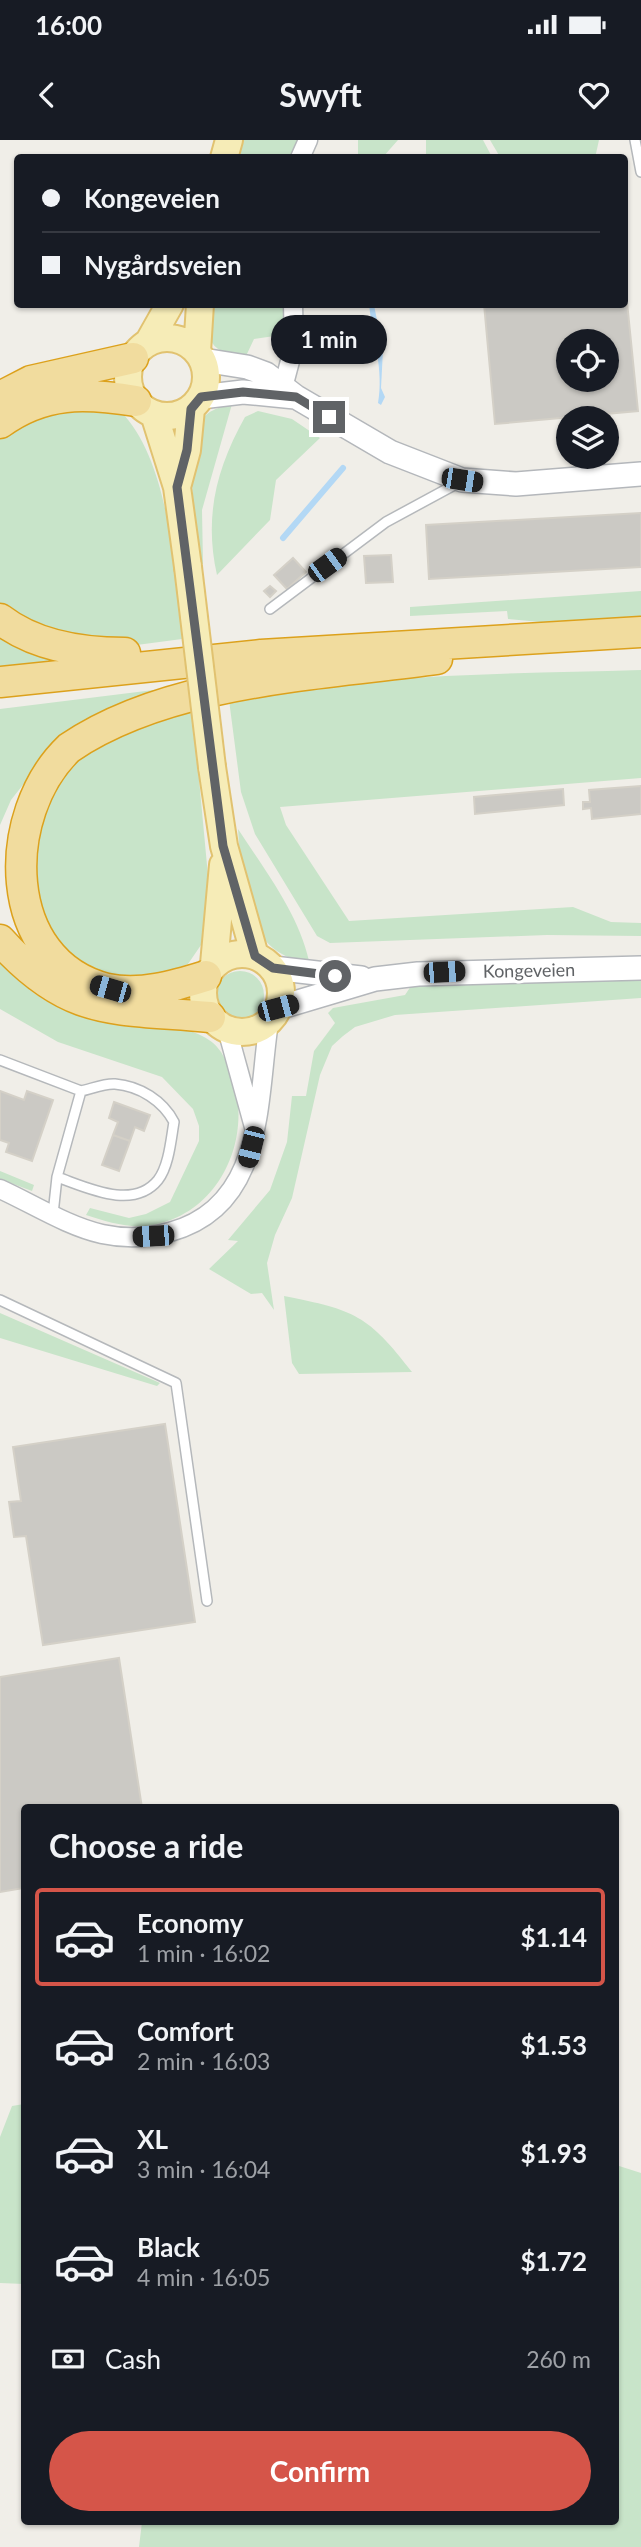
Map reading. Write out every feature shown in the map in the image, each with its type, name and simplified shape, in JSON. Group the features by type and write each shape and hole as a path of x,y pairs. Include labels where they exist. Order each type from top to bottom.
{"highway":[{"path":"0,397 31,381 140,350"},
{"path":"0,423 37,401 71,396 105,396 145,407"},
{"path":"0,618 59,647 94,653 261,655"},
{"path":"0,682 261,655 641,632"},
{"path":"0,696 180,676 641,647"},
{"path":"210,970 146,991 110,989 87,983 53,964 31,945 14,917 4,876 5,846 15,815 36,780 67,749 107,726 161,706 234,687 437,659"},
{"path":"0,940 47,985 80,1001 110,1009 219,1023"}],"main road":[{"path":"167,308 140,350 128,380 145,407 177,487 223,846 264,962 281,987 273,1015 249,1032 219,1023 202,997 210,970 223,846"},
{"path":"177,487 196,403 206,386 200,356 200,308"},
{"path":"140,350 169,338 179,340 200,356"},
{"path":"145,407 173,416 196,403"},
{"path":"210,970 233,954 264,962"}],"street":[{"path":"287,393 294,346 293,308"},
{"path":"200,356 266,374 287,393 390,452 462,480 516,484 641,474"},
{"path":"196,403 243,392 287,393"},
{"name":"Kongeveien","path":"264,962 375,979 496,970 641,968"},
{"name":"Kongeveien","path":"273,1015 375,979"},
{"path":"0,1189 101,1234 127,1238 153,1236 185,1228 207,1214 236,1185 247,1162 262,1100 273,1015"},
{"path":"219,1023 255,1131"}],"lane":[{"path":"635,140 641,172"},
{"path":"270,608 386,522 462,480"},
{"path":"0,1060 81,1091 114,1084 152,1097 166,1107 174,1122 168,1152 158,1180 138,1193 112,1196 57,1177"},
{"path":"53,1214 57,1177 81,1091"},
{"path":"0,1300 176,1383 207,1601"}],"green space":[{"path":"244,140 299,140 292,154 240,154"},
{"path":"358,140 398,140 386,154 358,154"},
{"path":"426,140 483,140 490,154 426,154"},
{"path":"490,140 599,140 596,154 498,154"},
{"path":"208,308 284,308 288,334 254,339 246,356 216,347 212,342"},
{"path":"232,404 202,510 203,564 200,564 192,474 195,439 205,415"},
{"path":"64,408 121,412 137,433 150,458 160,488 173,551 182,639 129,646 43,632 0,605 0,436 39,411"},
{"path":"258,411 292,419 320,438 276,480 270,520 217,575 212,533 215,494 235,436 245,417"},
{"path":"641,591 641,620 551,623 508,619 507,611 410,616 410,607"},
{"path":"0,634 77,659 0,668"},
{"path":"641,670 641,778 280,807 286,825 349,921 573,907 611,922 641,923 641,936 547,935 330,943 317,936 255,834 241,792 229,700 280,691 383,680"},
{"path":"186,686 44,758 11,800 0,825 0,709"},
{"path":"192,704 211,908 201,945 188,964 161,975 107,980 65,963 24,910 44,784 68,759"},
{"path":"238,829 289,909 309,961 282,954 269,944 259,931 246,899"},
{"path":"0,960 32,992 51,1004 89,1016 153,1023 194,1032 210,1040 221,1052 233,1077 238,1104 237,1131 231,1157 219,1181 202,1201 180,1216 153,1225 127,1225 86,1215 90,1208 129,1218 146,1214 170,1202 199,1141 199,1126 193,1109 162,1077 58,1042 0,1009"},
{"path":"240,971 249,972 257,978 263,986 263,1004 257,1012 249,1018 240,1019 231,1018 223,1012 217,1004 216,995 217,986 223,978 231,972"},
{"path":"641,979 641,998 395,1015 355,1027 332,1046 320,1075 292,1198 275,1235 267,1263 274,1310 262,1293 251,1294 209,1269 238,1241 228,1240 270,1190 287,1142 292,1096 306,1096 314,1051 335,1023 328,1013 333,1008 405,995 411,986"},
{"path":"0,1171 34,1185 32,1191 0,1179"},
{"path":"284,1296 328,1306 358,1318 383,1338 412,1372 299,1374 292,1363"},
{"path":"0,1313 160,1383 157,1386 0,1338"},
{"path":"21,2104 21,2284 0,2283 0,2137 12,2106"},
{"path":"619,2166 641,2173 641,2547 139,2547 142,2525 619,2525"}],"water":[{"path":"369,308 375,308 383,350 381,388 385,397 381,405 378,403 379,366"}],"building":[{"path":"484,308 628,308 638,411 619,413 619,406 556,406 556,418 495,424"},
{"path":"641,513 641,567 429,579 426,525"},
{"path":"391,555 393,582 366,583 364,556"},
{"path":"293,558 306,572 287,589 274,575"},
{"path":"270,586 276,591 270,597 264,591"},
{"path":"641,786 641,814 592,819 591,808 583,809 583,802 590,802 589,790"},
{"path":"563,789 564,805 475,814 474,797"},
{"path":"0,1091 24,1100 27,1091 53,1100 32,1161 6,1152 9,1143 0,1140"},
{"path":"114,1102 150,1115 144,1131 135,1127 130,1141 113,1135 118,1122 109,1118"},
{"path":"113,1135 130,1141 119,1171 102,1165"},
{"path":"165,1424 195,1622 43,1645 26,1536 14,1537 9,1502 21,1501 13,1447"},
{"path":"119,1658 141,1804 21,1804 21,1888 0,1892 0,1677"}],"waterway":[{"path":"283,538 343,468"}],"route":[{"path":"329,417 296,397 243,392 201,397 191,409 187,450 177,487 223,846 255,956 273,968 335,976"}]}
